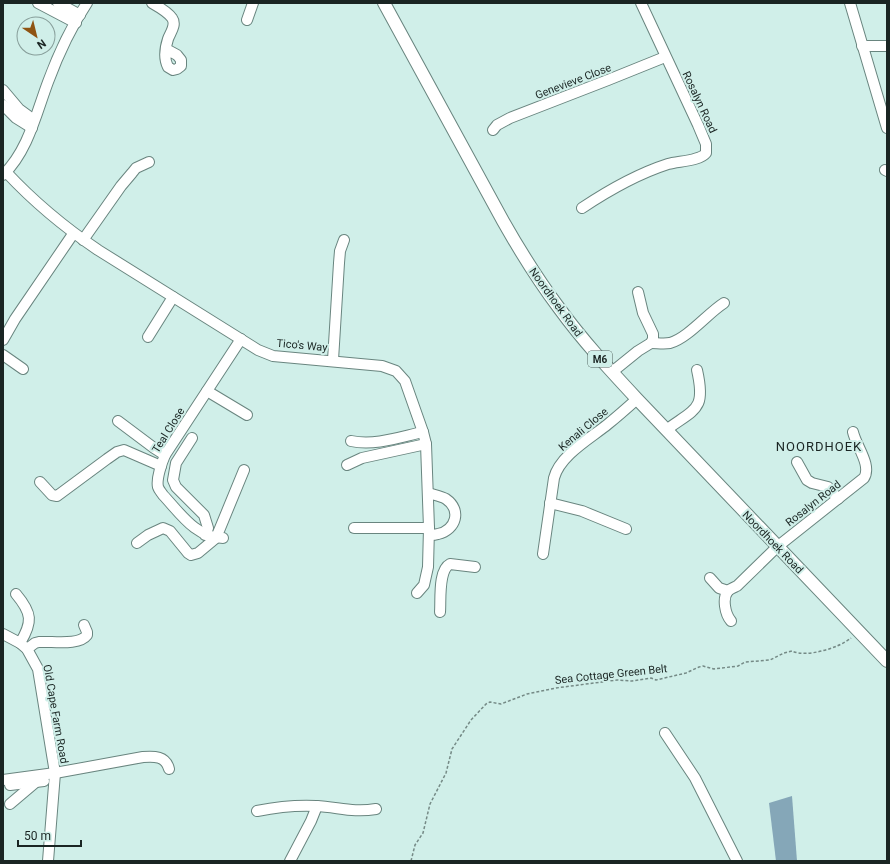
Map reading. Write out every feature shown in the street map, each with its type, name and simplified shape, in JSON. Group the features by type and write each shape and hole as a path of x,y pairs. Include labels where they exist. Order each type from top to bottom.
{"main road":[{"name":"Noordhoek Road","path":"384,3 523,256 560,309 637,400 887,662"}],"street":[{"path":"38,3 78,19"},
{"path":"58,3 78,19"},
{"path":"4,173 17,158 24,146 65,42 87,3"},
{"path":"152,3 169,14 174,21 174,26 168,38 166,49"},
{"path":"247,20 253,3"},
{"name":"Rosalyn Road","path":"582,208 598,197 643,173 668,164 701,158 706,153 706,144 698,125 641,3"},
{"path":"850,3 887,128"},
{"path":"862,46 887,46"},
{"name":"Genevieve Close","path":"493,130 497,125 510,118 665,57"},
{"path":"3,90 33,124"},
{"path":"3,105 16,118 33,124"},
{"path":"83,240 121,186 136,168 148,162"},
{"name":"Tico's Way","path":"4,173 73,234 258,350 273,356 333,360 382,366 396,372 404,381 426,444 429,532 427,573 424,585 417,593"},
{"path":"3,340 15,319 73,234"},
{"path":"333,360 338,263 344,240"},
{"path":"638,292 643,313 652,334 653,339 651,343"},
{"path":"148,337 173,297"},
{"path":"612,372 638,351 651,343 674,341 687,333 724,303"},
{"name":"Teal Close","path":"219,538 205,535 197,530 160,490 158,483 161,466 165,455 241,339"},
{"path":"3,355 23,369"},
{"path":"666,430 694,410 698,405 701,396 696,370"},
{"path":"206,391 247,415"},
{"name":"Kenali Close","path":"543,554 555,474 561,463 588,438 615,419 637,400"},
{"path":"118,421 165,455"},
{"path":"351,441 360,443 377,442 423,432"},
{"name":"Rosalyn Road","path":"728,591 737,586 777,547 861,481 866,475 866,465 853,432"},
{"path":"192,438 176,463 173,480 176,487 204,515 208,528 205,535"},
{"path":"347,465 362,458 426,444"},
{"path":"40,482 52,495 57,496 117,452 124,450 161,466"},
{"path":"797,462 809,481 828,487 838,499"},
{"path":"137,543 148,535 163,528 170,531 182,547 191,555 198,553 219,538 244,470"},
{"path":"354,528 429,532 439,534 444,532 454,522 456,512 448,500 428,493"},
{"path":"550,502 582,510 626,529"},
{"path":"440,612 442,575 444,569 450,564 475,567"},
{"path":"427,573 442,575"},
{"path":"710,578 719,588 728,591 725,599 726,610 731,620"},
{"path":"16,594 22,601 29,616 29,626 23,646"},
{"path":"3,634 23,646 39,642 74,642 84,639 88,635 84,625"},
{"name":"Old Cape Farm Road","path":"23,646 38,669 54,776 48,861"},
{"path":"665,732 696,778 737,861"},
{"path":"3,787 36,782 94,765 152,756 165,761 168,764 169,769"},
{"path":"3,780 54,776"},
{"path":"10,804 36,782"},
{"path":"290,861 311,821 317,806"},
{"path":"257,811 277,807 317,806 356,811 376,809"}],"path":[{"name":"Sea Cottage Green Belt","path":"411,861 415,845 423,833 430,804 446,773 452,749 471,720 486,704 490,702 501,704 527,694 556,688 617,680 632,681 651,678 656,680 686,673 703,666 714,669 738,666 745,662 770,660 792,651 800,653 826,650 846,642 858,632"}],"water":[{"path":"792,796 797,861 776,861 769,803"}],"district":[{"name":"NOORDHOEK","path":"819,446"}]}
